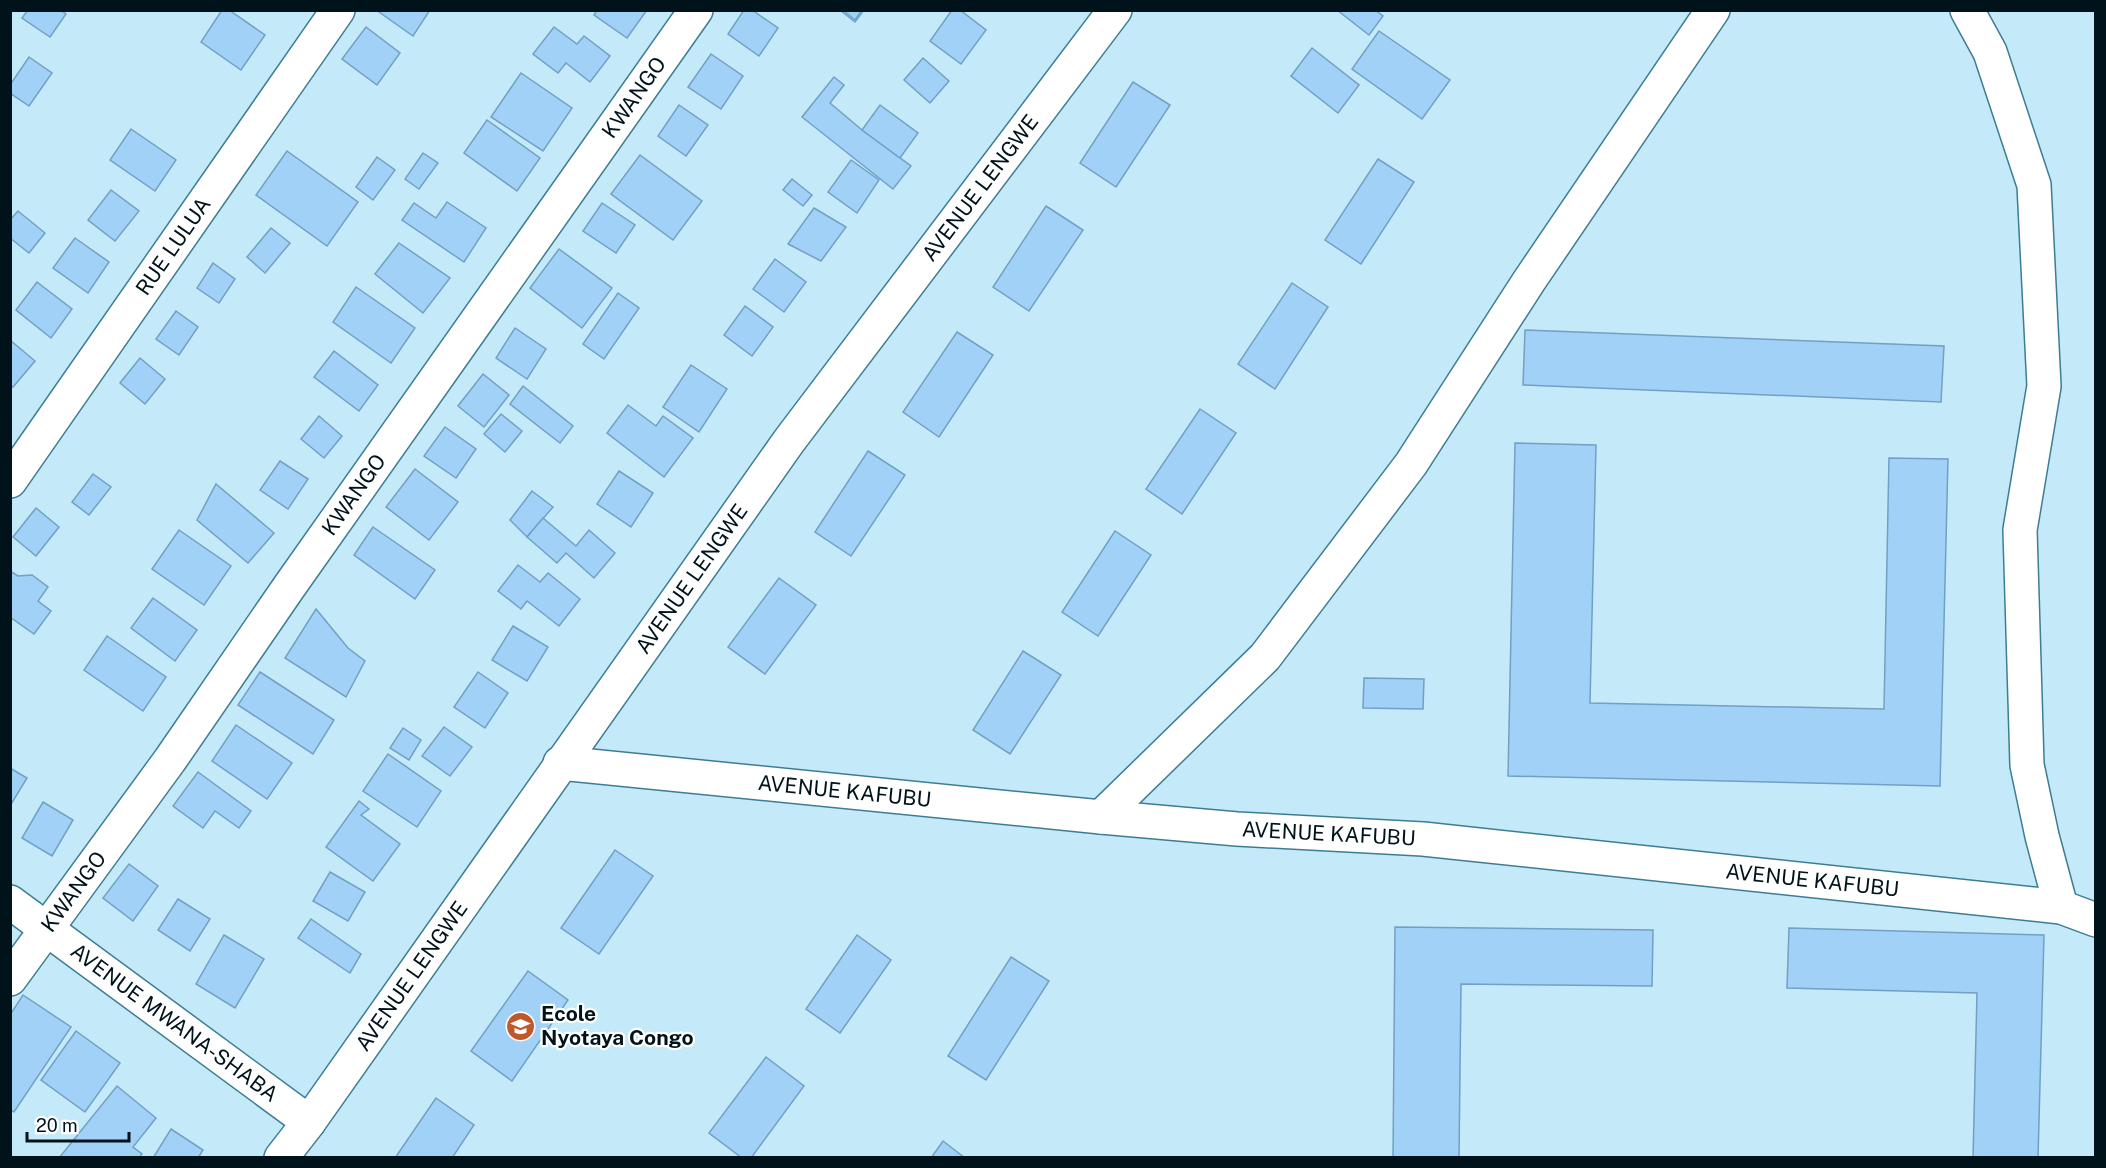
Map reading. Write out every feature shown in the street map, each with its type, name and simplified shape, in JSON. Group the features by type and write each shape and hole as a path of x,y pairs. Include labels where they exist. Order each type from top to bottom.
{"street":[{"name":"RUE LULUA","path":"10,481 338,10"},
{"name":"KWANGO","path":"10,978 170,760 696,10"},
{"name":"AVENUE LENGWE","path":"281,1158 309,1122 789,441 1115,10"},
{"path":"1101,818 1272,648 1411,464 1529,281 1713,10"},
{"path":"1967,10 1990,52 2034,185 2044,386 2020,530 2027,765 2042,836 2061,907"},
{"name":"AVENUE KAFUBU","path":"560,763 1101,818 1237,829 1423,838 2061,907 2096,920"},
{"name":"AVENUE MWANA-SHABA","path":"10,902 309,1122"}],"building":[{"path":"28,10 60,10 66,14 50,37 22,18"},
{"path":"222,10 229,10 265,35 241,70 201,42"},
{"path":"380,10 430,10 413,36 379,12"},
{"path":"597,10 647,10 627,38 594,15"},
{"path":"744,10 752,10 778,28 759,56 728,34"},
{"path":"840,10 864,10 855,22"},
{"path":"843,10 862,10 855,20"},
{"path":"952,10 960,10 986,30 961,64 930,41"},
{"path":"1337,10 1375,10 1383,16 1369,35"},
{"path":"366,27 400,53 377,85 342,59"},
{"path":"554,27 577,44 584,36 610,56 590,82 566,63 558,73 533,54"},
{"path":"1379,31 1450,80 1422,119 1352,69"},
{"path":"1312,48 1359,85 1338,113 1291,76"},
{"path":"711,54 743,76 721,109 688,87"},
{"path":"29,57 52,73 29,106 10,93 10,85"},
{"path":"923,58 949,81 930,103 904,80"},
{"path":"521,73 572,108 543,151 491,117"},
{"path":"834,77 844,85 830,103 911,166 893,189 802,117"},
{"path":"1133,82 1170,105 1116,187 1080,163"},
{"path":"679,105 708,125 686,156 658,136"},
{"path":"880,105 918,133 900,158 862,130"},
{"path":"487,120 540,158 517,191 464,153"},
{"path":"131,129 176,160 155,191 110,160"},
{"path":"287,151 358,202 327,246 256,195"},
{"path":"423,153 438,163 419,189 405,179"},
{"path":"640,155 702,201 673,240 611,194"},
{"path":"377,157 395,170 373,200 356,187"},
{"path":"1378,159 1414,182 1361,264 1325,240"},
{"path":"851,160 879,180 857,213 828,192"},
{"path":"792,179 812,195 803,206 783,190"},
{"path":"111,190 139,211 115,241 88,220"},
{"path":"447,202 486,228 464,262 402,220 414,203 436,218"},
{"path":"602,203 635,225 616,253 583,231"},
{"path":"1046,206 1083,230 1029,311 993,287"},
{"path":"814,208 846,227 821,261 788,244"},
{"path":"18,211 45,233 29,253 10,238 10,220"},
{"path":"271,228 290,243 265,273 247,257"},
{"path":"75,238 109,262 88,293 53,268"},
{"path":"399,243 450,278 423,313 375,274"},
{"path":"559,249 612,288 582,328 530,288"},
{"path":"775,259 806,282 784,312 753,289"},
{"path":"213,263 235,279 219,303 197,288"},
{"path":"37,282 72,309 51,338 16,310"},
{"path":"1292,283 1328,307 1275,389 1238,364"},
{"path":"356,287 415,328 391,363 333,322"},
{"path":"618,293 639,308 604,359 583,344"},
{"path":"745,306 773,327 752,356 724,335"},
{"path":"176,311 198,327 179,355 156,339"},
{"path":"515,328 546,349 527,379 496,358"},
{"path":"1525,330 1944,346 1941,402 1523,385"},
{"path":"957,332 993,355 939,437 903,412"},
{"path":"10,340 35,361 13,387 10,385"},
{"path":"334,351 378,385 359,411 314,377"},
{"path":"140,358 165,379 145,404 120,383"},
{"path":"691,365 727,389 699,432 663,407"},
{"path":"483,374 509,395 484,427 458,406"},
{"path":"523,386 573,426 560,443 510,404"},
{"path":"628,405 656,426 663,416 693,438 664,477 607,433"},
{"path":"1200,409 1236,433 1182,514 1146,489"},
{"path":"501,414 522,431 505,452 484,434"},
{"path":"319,416 342,436 324,458 301,439"},
{"path":"445,427 476,449 456,478 424,456"},
{"path":"1515,443 1596,445 1590,703 1884,709 1889,458 1948,459 1940,786 1508,776"},
{"path":"868,451 905,475 851,556 815,532"},
{"path":"280,461 308,479 288,509 260,490"},
{"path":"415,469 458,502 429,540 386,507"},
{"path":"619,471 653,493 631,527 597,504"},
{"path":"93,474 111,487 89,515 72,502"},
{"path":"216,484 274,533 248,563 197,520"},
{"path":"532,491 553,507 527,537 510,520"},
{"path":"36,508 59,527 36,556 13,537"},
{"path":"543,518 576,546 589,530 615,553 594,578 566,553 557,563 527,537"},
{"path":"373,527 435,570 415,599 354,555"},
{"path":"179,530 231,566 204,605 152,569"},
{"path":"1115,531 1151,555 1098,636 1062,612"},
{"path":"518,565 540,582 548,573 580,599 559,626 527,601 521,609 498,591"},
{"path":"10,571 18,576 32,575 48,587 38,601 51,611 34,634 10,617"},
{"path":"779,578 816,605 765,674 728,647"},
{"path":"153,598 197,630 175,661 131,628"},
{"path":"316,609 348,648 365,661 346,697 285,658"},
{"path":"513,626 548,647 527,681 492,660"},
{"path":"107,636 166,677 143,711 84,670"},
{"path":"1023,651 1061,675 1010,754 973,730"},
{"path":"260,672 334,720 313,754 238,705"},
{"path":"478,672 508,693 485,728 454,707"},
{"path":"1364,678 1424,679 1423,709 1363,708"},
{"path":"236,725 292,763 267,799 212,761"},
{"path":"444,727 472,747 450,776 422,756"},
{"path":"403,728 421,740 409,760 390,748"},
{"path":"388,754 441,791 417,827 363,791"},
{"path":"10,768 27,778 10,806"},
{"path":"198,772 251,811 239,828 215,811 203,828 173,806"},
{"path":"359,801 369,809 361,815 400,844 373,881 326,847"},
{"path":"43,802 73,820 52,856 22,838"},
{"path":"615,850 653,876 599,954 561,928"},
{"path":"129,864 158,886 133,921 103,898"},
{"path":"330,872 365,892 348,921 313,901"},
{"path":"178,899 210,919 190,951 158,930"},
{"path":"311,919 361,954 350,973 298,938"},
{"path":"1395,927 1653,930 1652,986 1461,984 1459,1158 1393,1158"},
{"path":"1789,928 2044,935 2038,1158 1973,1158 1977,993 1787,988"},
{"path":"224,935 264,959 235,1008 196,984"},
{"path":"857,935 891,960 840,1033 806,1009"},
{"path":"1011,957 1049,981 986,1080 948,1056"},
{"name":"Ecole Nyotaya Congo","path":"528,971 568,1000 512,1081 471,1051"},
{"path":"23,995 71,1027 14,1112 10,1109 10,1015"},
{"path":"76,1031 120,1063 85,1112 41,1080"},
{"path":"766,1057 804,1086 751,1158 742,1158 709,1133"},
{"path":"117,1086 156,1118 133,1147 142,1154 139,1158 59,1158"},
{"path":"436,1098 474,1125 452,1158 395,1158"},
{"path":"171,1129 203,1150 198,1158 153,1158"},
{"path":"943,1141 965,1158 931,1158"}],"place":[{"name":"Ecole Nyotaya Congo","path":"520,1026"}]}
